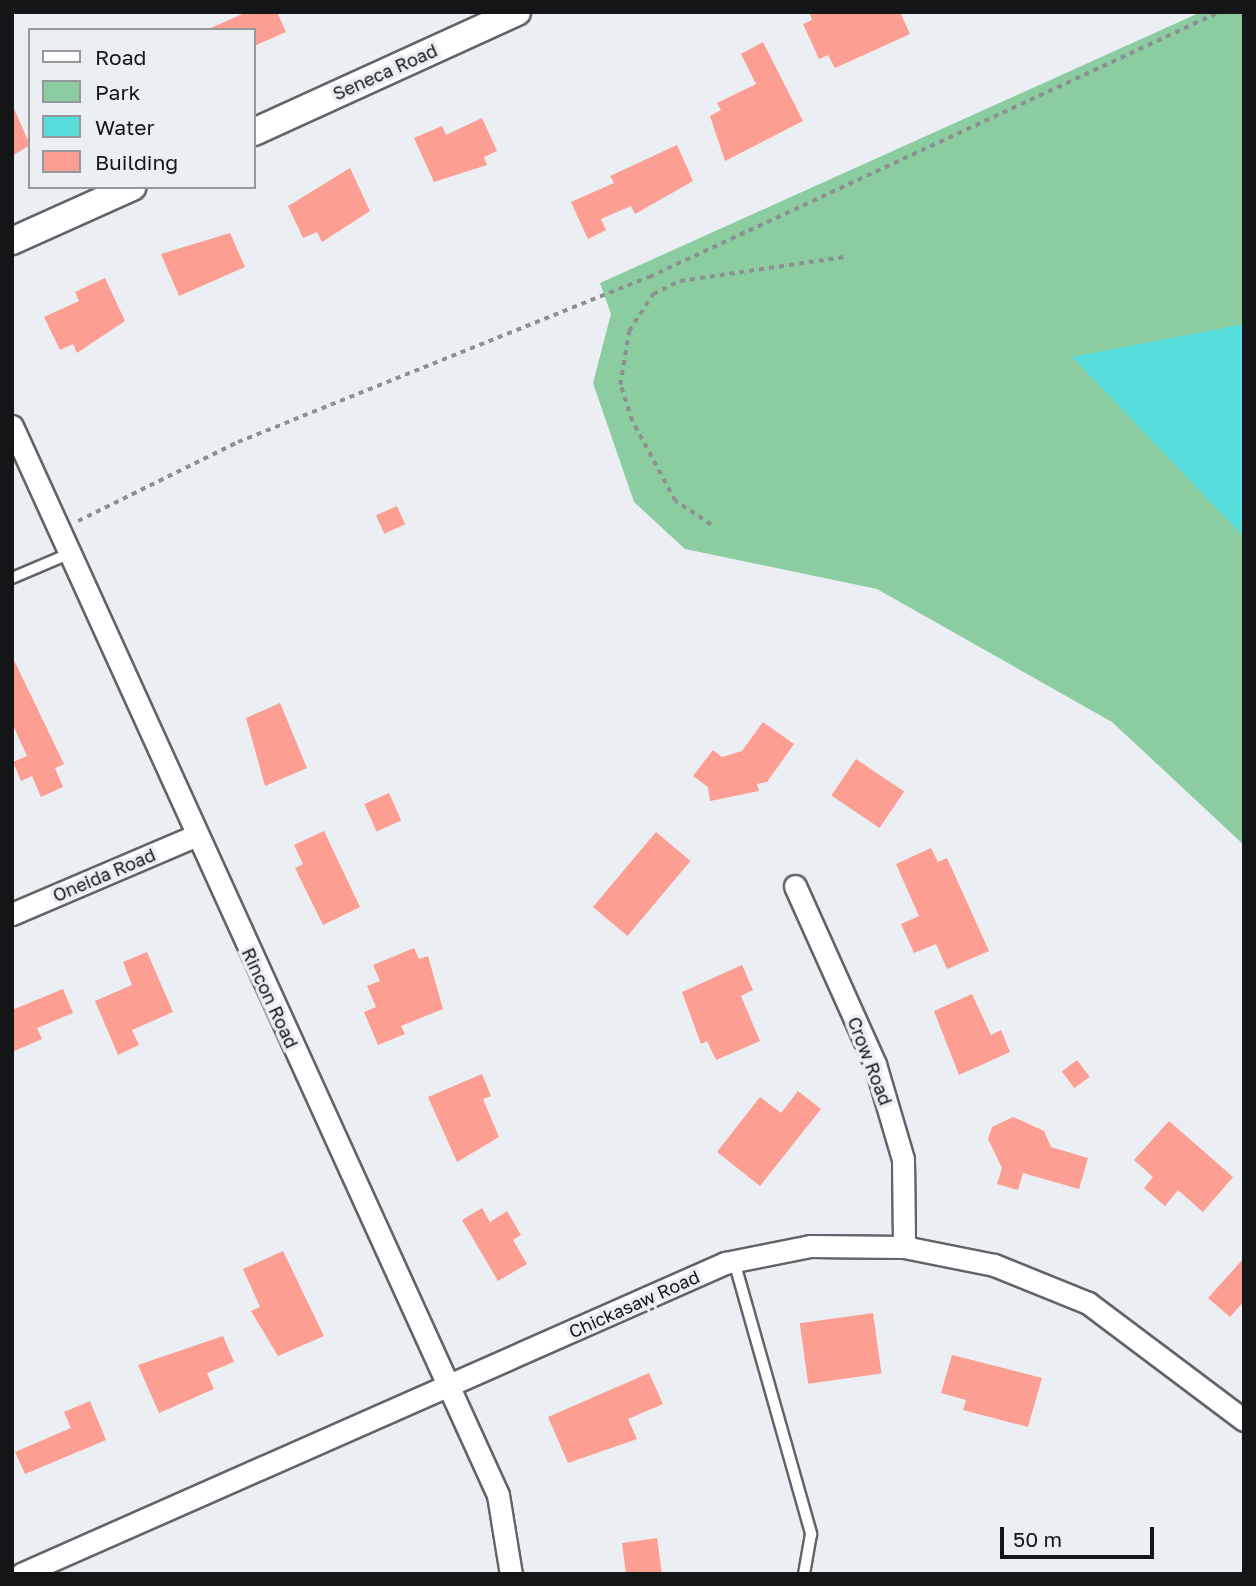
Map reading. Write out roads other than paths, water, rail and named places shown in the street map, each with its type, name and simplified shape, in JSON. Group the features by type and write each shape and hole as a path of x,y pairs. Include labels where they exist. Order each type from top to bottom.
{"street":[{"name":"Seneca Road","path":"256,131 517,12"},
{"path":"12,242 127,189"},
{"name":"Rincon Road","path":"12,426 61,529 195,836 498,1495 511,1574"},
{"name":"Oneida Road","path":"12,914 195,836"},
{"name":"Crow Road","path":"795,886 882,1087 903,1159 904,1247"},
{"name":"Chickasaw Road","path":"22,1574 734,1261 810,1246 904,1247 994,1265 1088,1303 1244,1420"}],"lane":[{"path":"12,578 71,553"},
{"path":"734,1261 811,1534 804,1574"}],"water":[{"path":"1244,324 1244,537 1072,357"}]}
